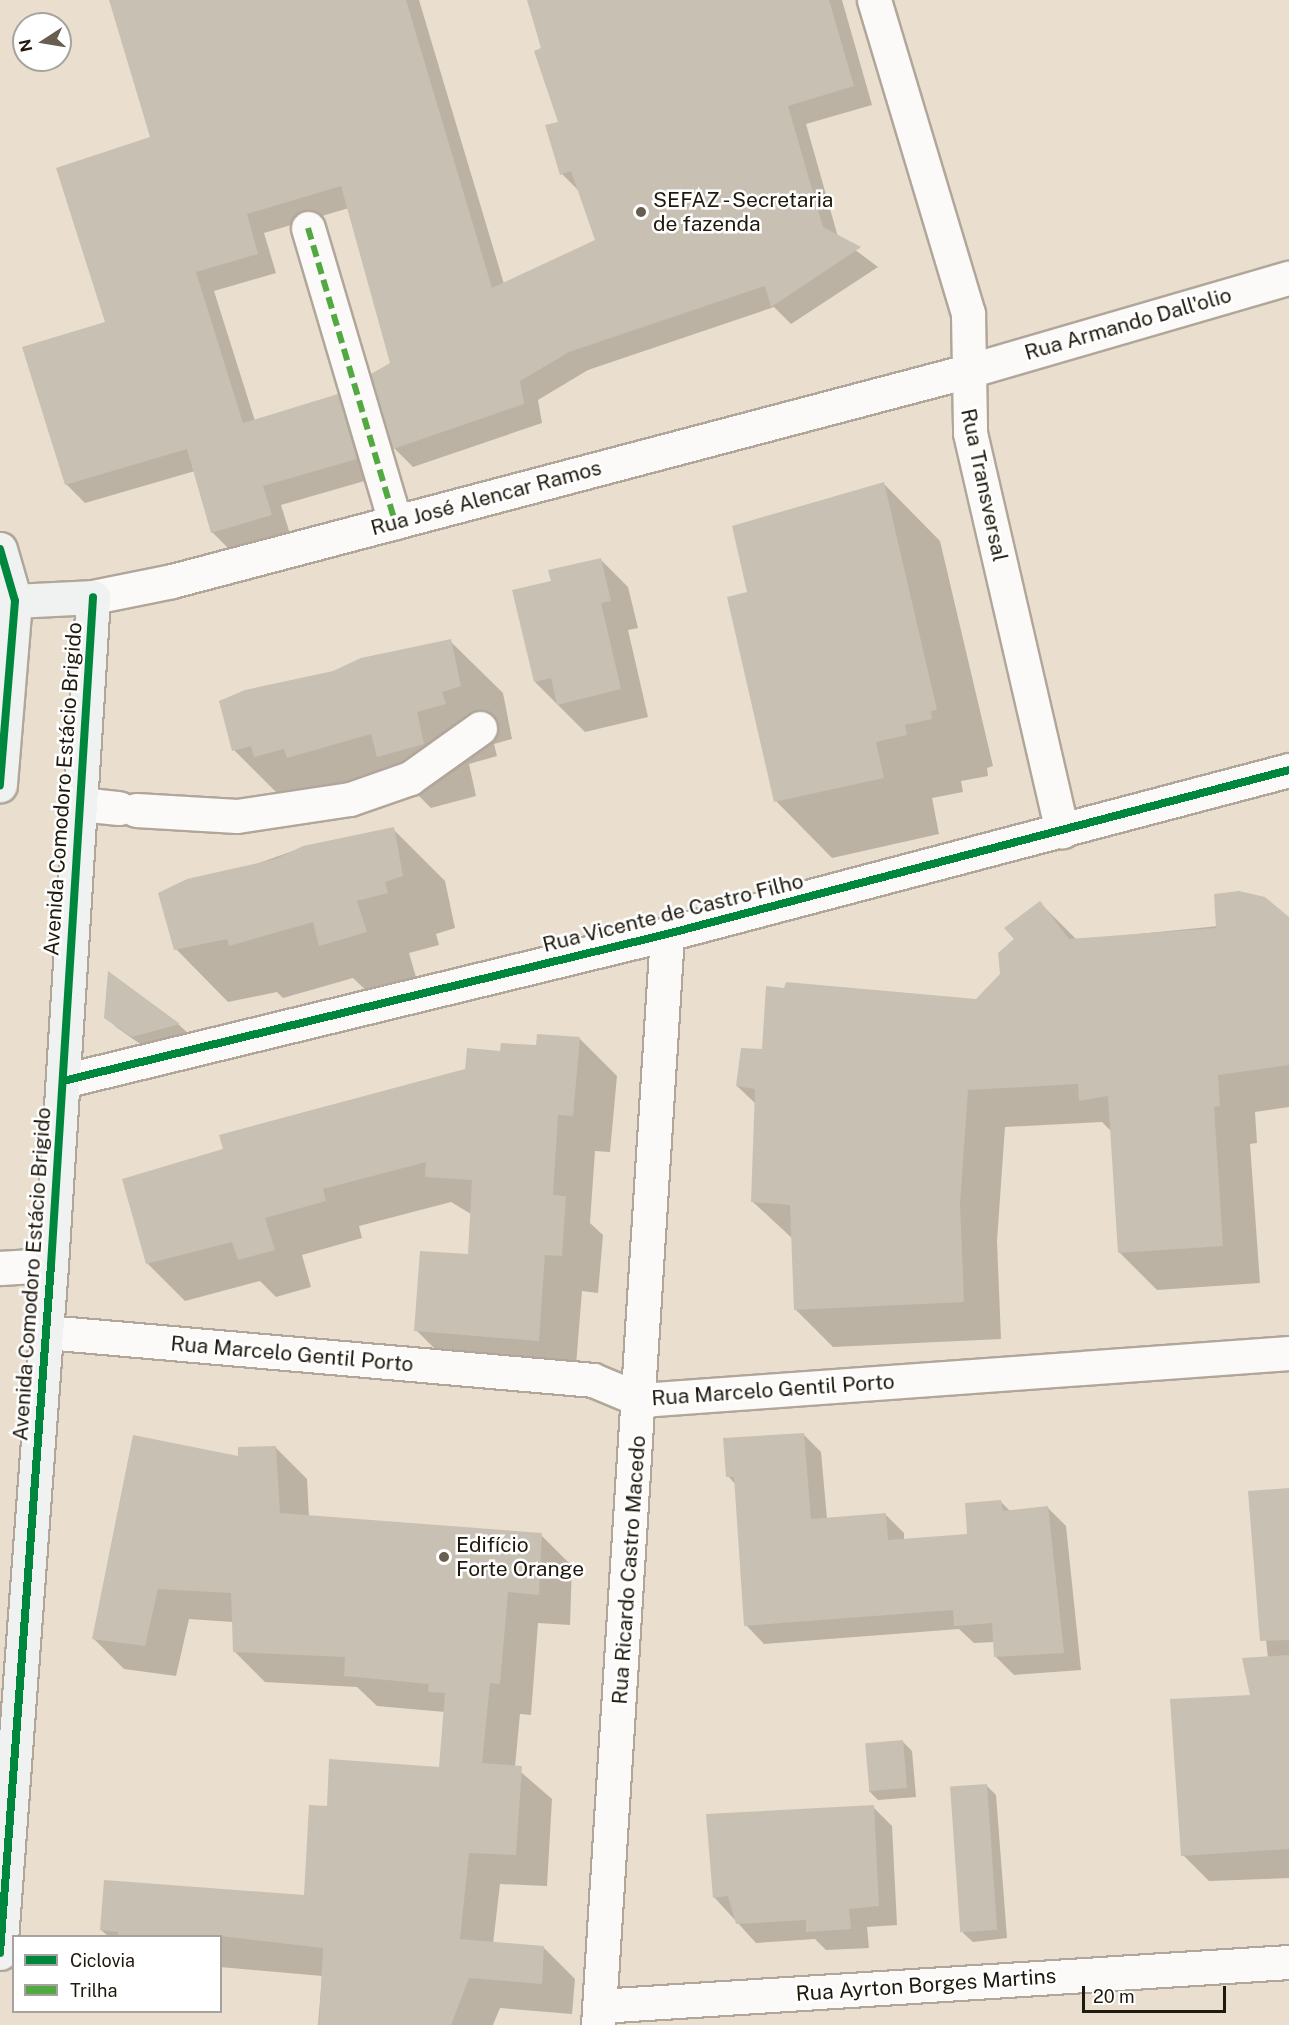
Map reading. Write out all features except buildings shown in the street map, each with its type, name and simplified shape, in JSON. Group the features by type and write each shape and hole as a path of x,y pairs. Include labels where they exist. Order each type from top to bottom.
{"main road":[{"path":"0,549 8,600 0,785"},
{"name":"Rua José Alencar Ramos","path":"8,600 93,597"},
{"name":"Avenida Comodoro Estácio Brigido","path":"0,1942 51,1265 93,597"}],"street":[{"name":"Rua Transversal","path":"874,0 968,313 970,433 1062,832"},
{"path":"308,228 395,522"},
{"name":"Rua Armando Dall'olio","path":"968,371 1289,278"},
{"name":"Rua José Alencar Ramos","path":"93,597 395,522 968,371"},
{"path":"80,804 237,816 350,800 410,778 480,728"},
{"name":"Rua Vicente de Castro Filho","path":"63,1081 667,934 1062,832 1289,770"},
{"name":"Rua Ricardo Castro Macedo","path":"598,2016 641,1400 667,934"},
{"path":"0,1268 51,1265"},
{"name":"Rua Marcelo Gentil Porto","path":"46,1332 593,1380 641,1400 1289,1353"},
{"name":"Rua Ayrton Borges Martins","path":"598,2016 1289,1962"}],"marked path":[{"path":"308,228 395,522"}],"cycle path":[{"path":"0,549 15,601 0,785"},
{"path":"0,1953 51,1265 93,597"},
{"path":"63,1081 667,934 1289,770"}],"place":[{"name":"SEFAZ - Secretaria de fazenda","path":"641,212"},
{"name":"Edifício Forte Orange","path":"444,1557"}]}
